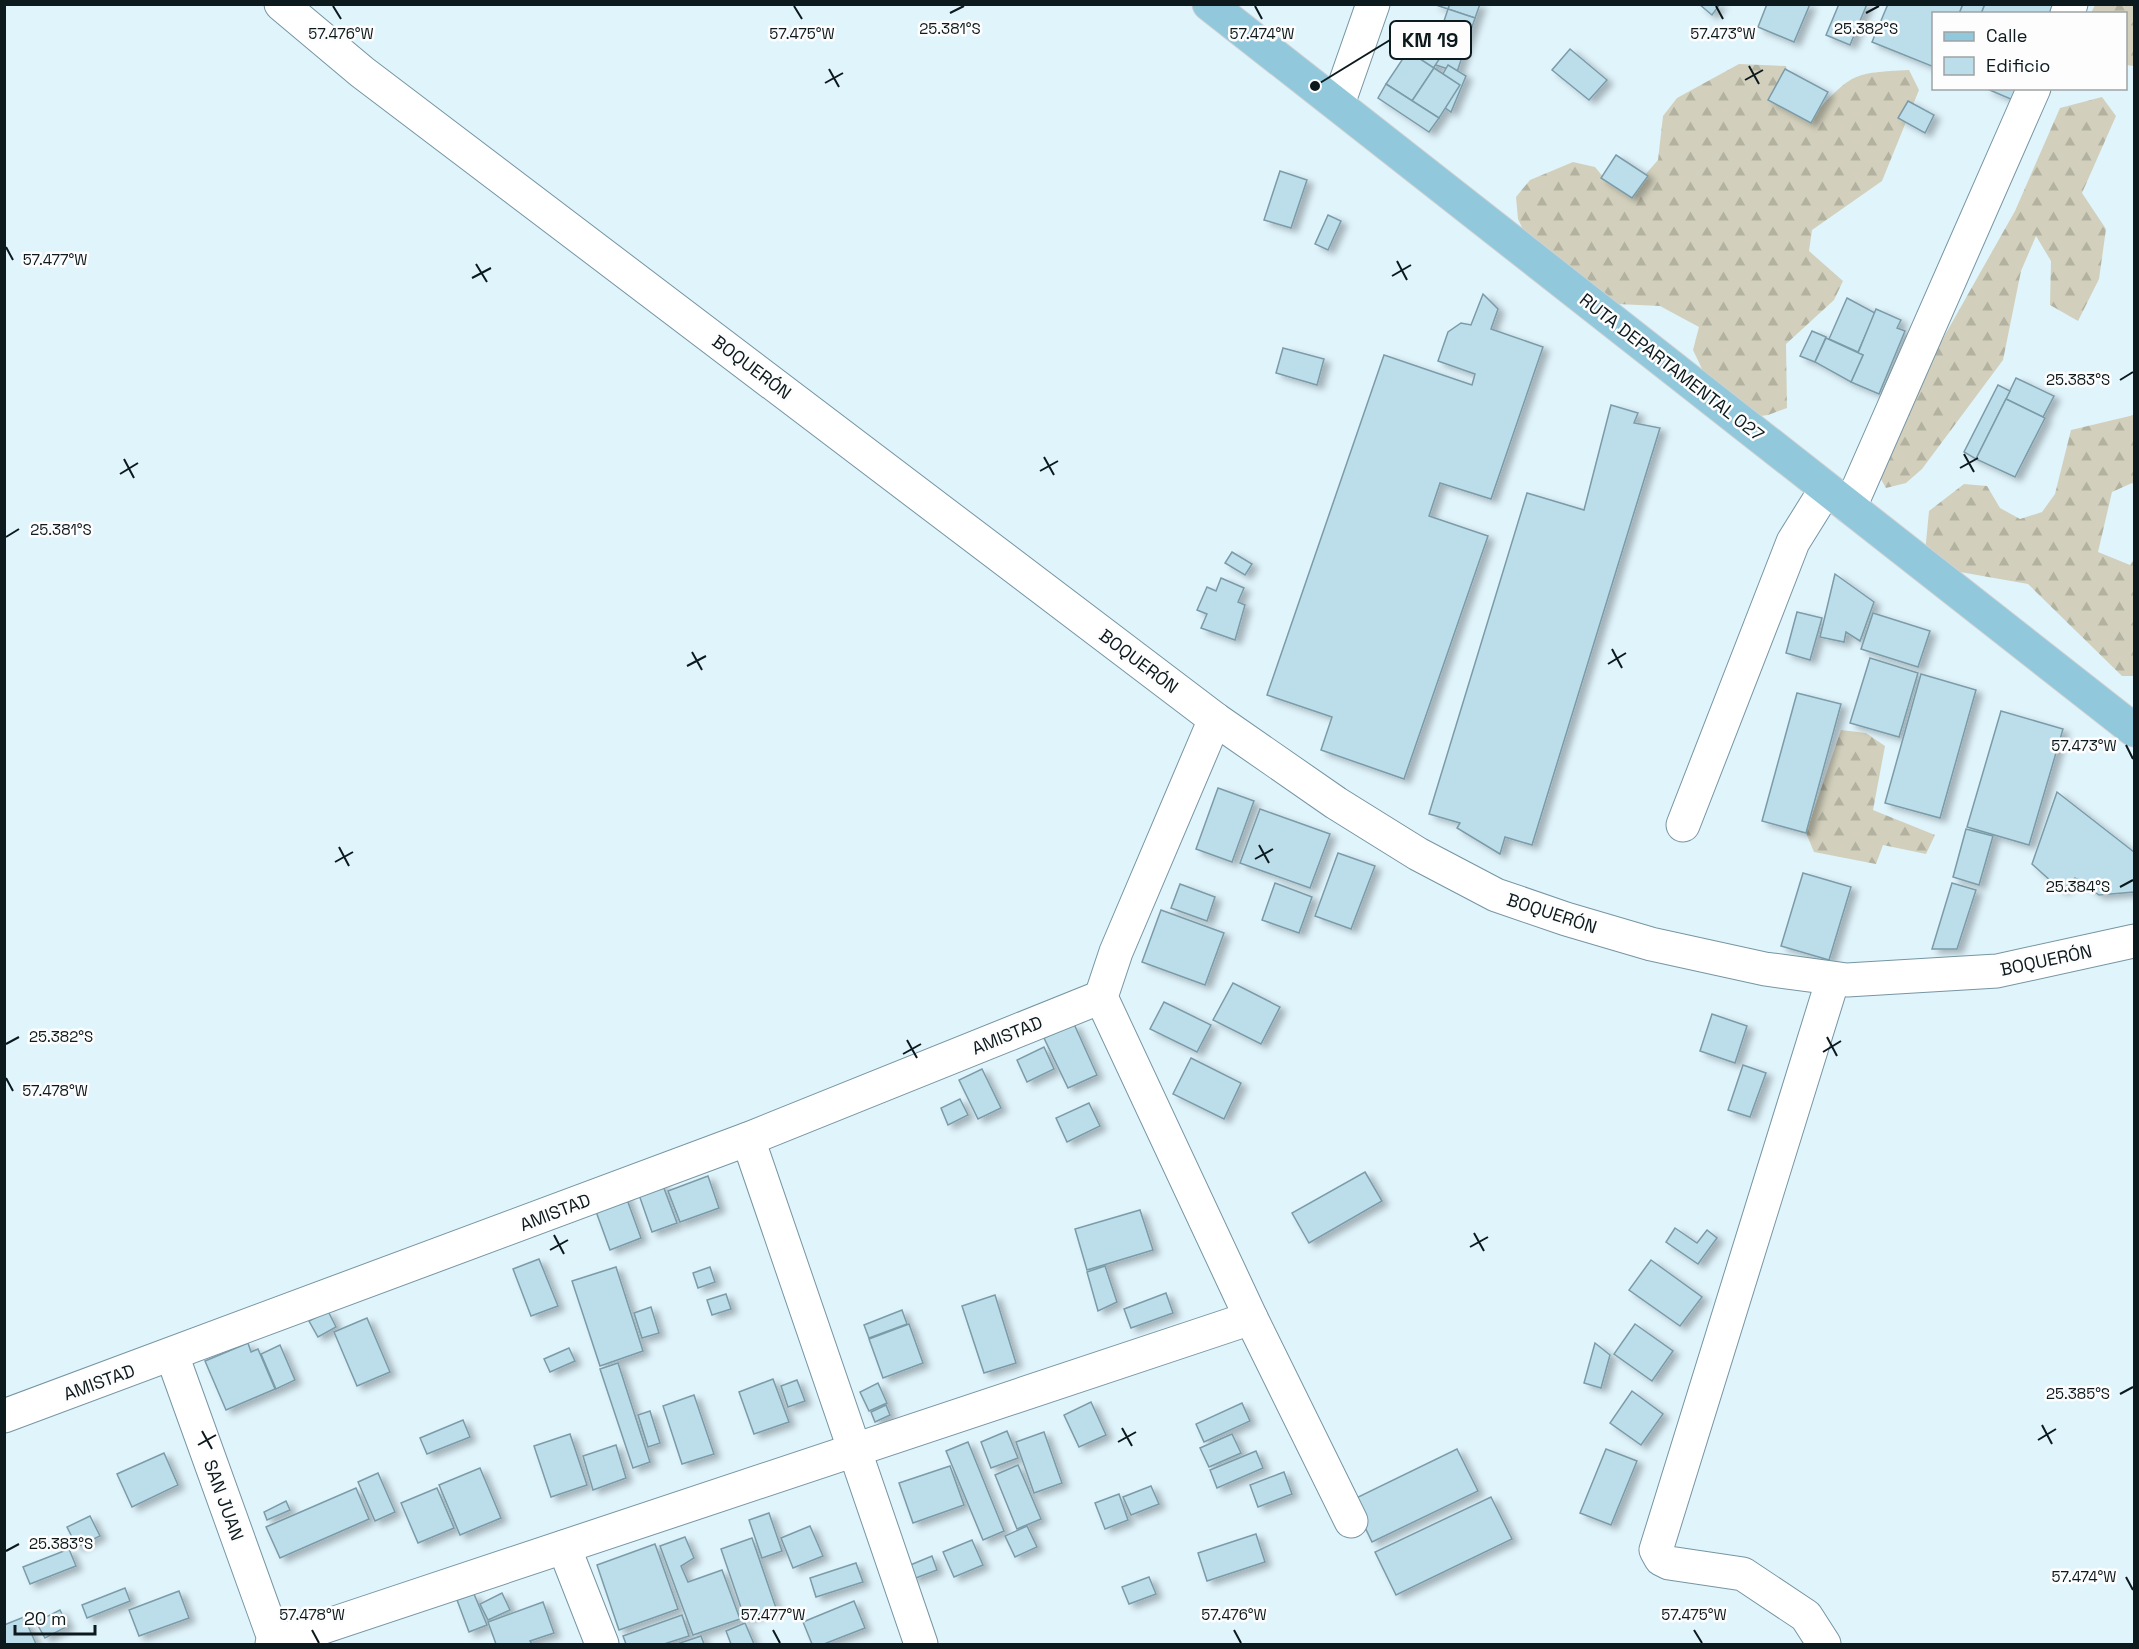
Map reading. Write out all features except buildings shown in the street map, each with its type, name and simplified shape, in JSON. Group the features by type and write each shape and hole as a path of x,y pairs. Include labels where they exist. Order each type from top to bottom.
{"main road":[{"name":"RUTA DEPARTAMENTAL 027","path":"1209,4 2134,730"}],"street":[{"name":"BOQUERÓN","path":"281,4 362,72 1215,718 1336,803 1418,854 1496,895 1651,944 1764,969 1833,979 1997,971 2134,941"},
{"path":"1338,104 1373,4"},
{"path":"1683,825 1793,542 1838,498 2033,90"},
{"path":"1215,718 1116,952 1101,997 1251,1318 1351,1521"},
{"path":"1824,1644 1806,1616 1743,1574 1669,1563 1661,1559 1656,1550 1833,979"},
{"name":"AMISTAD","path":"4,1416 748,1139 1101,997"},
{"path":"748,1139 921,1644"},
{"path":"274,1644 1251,1318"},
{"name":"SAN JUAN","path":"172,1355 274,1644"},
{"path":"564,1547 602,1644"}],"green space":[{"path":"2095,5 2134,5 2134,66 2127,65 2127,12 2092,12"},
{"path":"1739,64 1786,66 1792,108 1814,114 1837,90 1864,74 1909,70 1919,90 1882,181 1812,230 1809,251 1843,281 1834,300 1786,344 1787,408 1768,415 1745,418 1712,390 1693,350 1699,327 1660,306 1617,304 1528,240 1518,219 1516,197 1530,180 1573,162 1595,167 1609,184 1629,193 1658,160 1663,116 1677,98"},
{"path":"2102,97 2116,116 2082,193 2106,229 2099,279 2078,321 2050,305 2051,261 2036,236 2021,271 2003,360 1922,469 1906,483 1886,488 1875,469 1893,427 2015,211 2060,108"},
{"path":"2134,415 2134,485 2132,483 2112,492 2098,552 2130,565 2134,559 2134,676 2122,676 2028,584 1943,569 1925,553 1929,511 1964,484 1987,486 2000,508 2020,519 2042,512 2055,494 2071,430"},
{"path":"1841,730 1866,733 1885,746 1873,810 1935,835 1926,854 1883,845 1876,864 1814,852 1806,833"}],"place":[{"name":"KM 19","path":"1315,86"}]}
